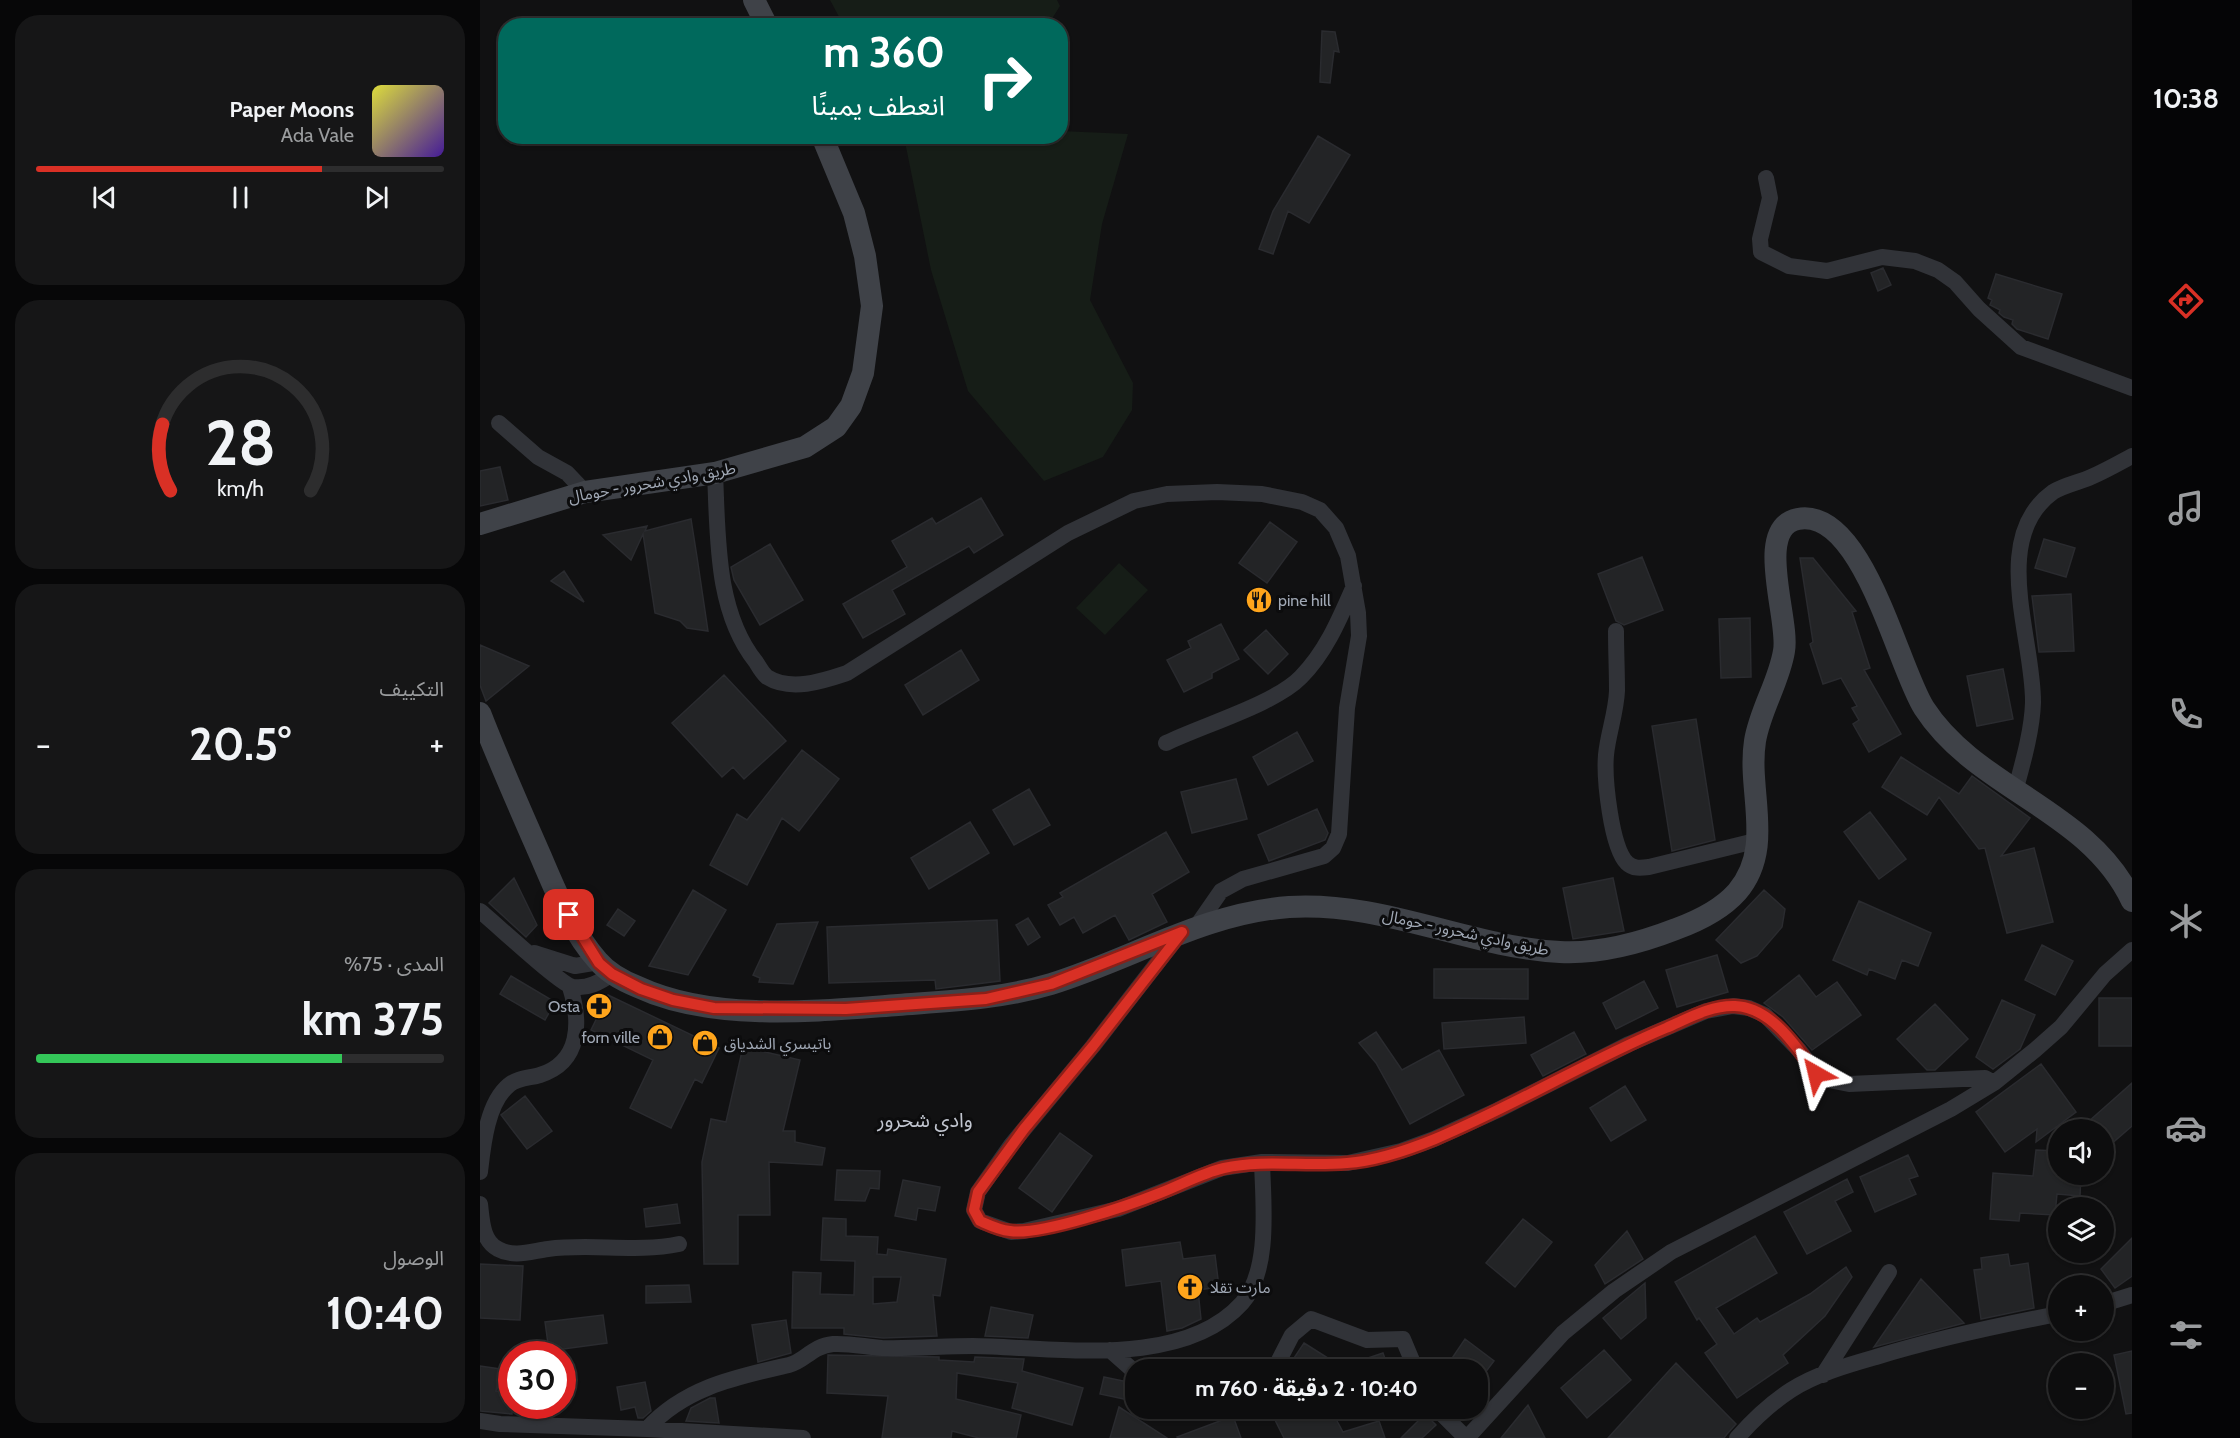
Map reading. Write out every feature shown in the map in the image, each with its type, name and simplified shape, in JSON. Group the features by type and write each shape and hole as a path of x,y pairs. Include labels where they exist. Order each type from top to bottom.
{"main road":[{"path":"754,0 763,18"},
{"name":"طريق وادي شحرور - حومال","path":"480,524 497,516 585,492 716,473 806,447 836,427 851,406 863,373 872,306 865,256 854,213 825,144"},
{"name":"طريق وادي شحرور - حومال","path":"605,968 641,989 673,1000 714,1008 846,1009 986,999 1051,984 1189,929 1256,909 1311,906 1364,910 1514,946 1563,952 1609,949 1650,939 1703,919 1738,891 1753,862 1759,840 1754,743 1785,648 1785,619 1774,555 1778,537 1785,525 1800,519 1816,520 1837,533 1863,568 1879,598 1909,682 1926,712 1976,761 2088,840 2109,863 2132,901"},
{"path":"480,713 558,896 605,968"}],"street":[{"path":"1766,178 1770,198 1760,239 1761,252 1789,266 1827,271 1882,257 1915,261 1938,270 1955,282 1985,315 2021,347 2132,388"},
{"path":"499,423 538,457 567,473 585,492"},
{"path":"2016,788 2033,705 2031,661 2018,571 2021,538 2032,515 2054,491 2093,476 2132,456"},
{"path":"716,473 718,540 734,622 748,652 767,677 793,685 819,682 847,673 1068,533 1134,501 1167,494 1262,494 1302,502 1320,510 1336,528 1348,556 1354,586 1359,636 1347,708 1339,834 1333,848 1324,856 1243,879 1221,891 1093,1046 1062,1080 1011,1145 978,1192 974,1210 980,1221 990,1226 1011,1232 1024,1231 1119,1209 1222,1168 1262,1162 1348,1163 1401,1150 1434,1139 1498,1110 1629,1044 1706,1011 1733,1006 1749,1008 1765,1016 1799,1050 1816,1074 1828,1080 1849,1084 1985,1078 1994,1083"},
{"path":"1166,743 1282,692 1301,677 1322,652 1338,624 1354,586"},
{"path":"1616,631 1617,693 1606,756 1607,784 1620,853 1628,864 1635,868 1649,867 1759,840"},
{"path":"480,911 530,952 555,978 570,987 596,984 605,968 575,966 530,952"},
{"path":"1447,1419 1466,1438 1563,1333 1614,1291 1671,1252 1951,1109 1994,1083 2061,1027 2105,974 2132,950"},
{"path":"480,1172 483,1144 497,1101 503,1091 511,1083 555,1070 567,1059 576,1041 577,1022 570,987"},
{"path":"647,1429 662,1412 691,1394 743,1374 793,1364 814,1348 832,1344 882,1348 974,1346 1042,1350 1110,1350 1160,1345 1191,1337 1218,1324 1243,1302 1256,1277 1262,1245 1262,1162"},
{"path":"480,1204 487,1239 504,1252 516,1254 577,1247 629,1248 679,1244"},
{"path":"1823,1375 1889,1272"},
{"path":"2114,1301 2132,1295"},
{"path":"1737,1438 1760,1413 1792,1389 1823,1375 1986,1326 2048,1316"},
{"path":"1280,1359 1293,1335 1311,1319 1367,1340 1392,1337 1403,1340 1411,1359"},
{"path":"1110,1350 1125,1363"},
{"path":"480,1421 500,1425 647,1429 726,1436 802,1438"}],"shaded area":[{"path":"830,0 1057,0 1060,6 1052,18 840,18"},
{"path":"1068,131 1128,134 1102,224 1090,300 1133,383 1132,410 1103,457 1044,481 968,391 931,270 905,144 1068,144"},
{"path":"1119,563 1148,590 1105,635 1076,608"}],"building":[{"path":"1322,31 1335,32 1339,52 1334,51 1330,83 1320,82"},
{"path":"1318,136 1350,155 1309,223 1288,211 1273,254 1259,249 1273,211"},
{"path":"1883,268 1891,285 1878,291 1871,273"},
{"path":"1996,274 2062,294 2048,339 2017,329 2012,324 2013,320 2004,317 1999,313 2000,310 1990,305 1992,300 1988,298"},
{"path":"500,467 508,500 480,506 480,471"},
{"path":"981,498 1003,535 974,553 969,546 892,590 905,614 863,638 843,604 907,567 892,541 932,518 936,524"},
{"path":"691,519 708,631 687,628 680,621 655,613 643,534 631,560 603,535 647,526 645,531"},
{"path":"1270,522 1297,542 1267,583 1239,563"},
{"path":"2044,539 2075,548 2066,577 2035,568"},
{"path":"770,544 803,600 760,625 734,580 731,567"},
{"path":"1642,557 1663,610 1624,625 1616,621 1598,574"},
{"path":"1800,558 1813,558 1856,611 1852,612 1870,668 1864,670 1901,734 1869,752 1853,724 1859,720 1852,708 1857,706 1841,678 1823,684 1810,644 1813,642"},
{"path":"564,571 584,602 551,581"},
{"path":"2071,594 2074,651 2039,652 2032,596"},
{"path":"1750,618 1751,677 1721,678 1719,619"},
{"path":"1221,624 1239,659 1212,673 1212,678 1184,692 1167,660 1191,648 1188,641"},
{"path":"1266,630 1288,654 1268,674 1244,650"},
{"path":"480,645 529,666 486,701 480,685"},
{"path":"961,650 979,680 923,715 905,685"},
{"path":"2003,669 2013,719 1977,726 1967,676"},
{"path":"724,675 786,741 744,779 733,767 722,777 672,723"},
{"path":"1696,719 1715,840 1672,851 1652,726"},
{"path":"1297,732 1313,761 1268,785 1253,757"},
{"path":"802,750 839,779 799,831 782,818 747,885 710,865 737,814 747,820"},
{"path":"1901,757 1959,794 1972,776 2030,818 2001,856 2034,848 2053,922 2007,933 1985,848 1979,849 1939,797 1927,815 1882,787"},
{"path":"1236,779 1247,819 1192,833 1181,792"},
{"path":"1029,789 1050,825 1014,845 993,810"},
{"path":"1317,809 1328,833 1325,840 1269,861 1258,835"},
{"path":"1870,812 1906,859 1879,879 1844,832"},
{"path":"970,822 989,853 929,889 911,858"},
{"path":"1166,832 1189,872 1152,894 1167,922 1129,940 1115,915 1083,933 1074,917 1060,925 1048,905 1063,897 1060,893"},
{"path":"514,878 537,925 526,937 489,903"},
{"path":"1613,878 1624,931 1573,939 1563,888"},
{"path":"693,890 726,910 688,975 649,966"},
{"path":"1764,890 1785,909 1782,927 1757,956 1741,963 1716,940"},
{"path":"1859,901 1931,933 1918,966 1902,960 1895,979 1869,969 1867,975 1833,960"},
{"path":"618,909 635,921 624,936 607,925"},
{"path":"1028,918 1040,937 1028,945 1016,925"},
{"path":"997,920 1000,981 936,989 935,980 829,983 827,927"},
{"path":"818,922 793,984 759,982 760,978 753,975 777,924"},
{"path":"2042,945 2073,961 2055,995 2025,980"},
{"path":"1717,955 1728,992 1677,1007 1666,970"},
{"path":"1434,969 1528,969 1528,999 1434,998"},
{"path":"1799,975 1816,997 1837,982 1861,1015 1812,1050 1783,1017 1764,1003"},
{"path":"511,976 555,1002 545,1020 500,994"},
{"path":"1644,981 1658,1008 1616,1029 1603,1003"},
{"path":"608,995 719,1048 702,1083 695,1079 671,1128 630,1108 653,1060 591,1030"},
{"path":"2099,998 2132,998 2132,1046 2099,1046"},
{"path":"2002,1000 2035,1015 2020,1049 1993,1069 1976,1057"},
{"path":"1935,1004 1968,1039 1935,1070 1927,1070 1897,1039"},
{"path":"1524,1017 1526,1043 1444,1049 1442,1023"},
{"path":"1376,1032 1402,1070 1439,1050 1464,1095 1410,1124 1376,1063 1359,1043"},
{"path":"1574,1032 1586,1054 1543,1076 1531,1055"},
{"path":"743,1047 800,1060 783,1131 795,1131 795,1142 825,1148 822,1165 769,1162 770,1215 738,1215 738,1264 704,1264 702,1162 711,1119 726,1122"},
{"path":"2041,1064 2076,1112 2067,1119 2048,1119 2048,1133 2036,1142 2037,1129 2005,1152 1976,1112"},
{"path":"2132,1083 2132,1126 2114,1142 2114,1119 2091,1119"},
{"path":"1625,1086 1646,1120 1611,1141 1590,1108"},
{"path":"525,1096 552,1131 527,1149 501,1115"},
{"path":"1060,1133 1092,1156 1052,1212 1019,1188"},
{"path":"2036,1150 2048,1151 2048,1185 2080,1185 2080,1196 2057,1194 2057,1197 2048,1197 2048,1215 2020,1213 2019,1221 1990,1219 1993,1173 2033,1176"},
{"path":"1908,1155 1918,1176 1909,1179 1916,1194 1875,1212 1860,1177"},
{"path":"837,1170 880,1171 879,1189 870,1188 865,1201 835,1200"},
{"path":"1847,1179 1853,1192 1835,1201 1851,1231 1807,1254 1784,1212"},
{"path":"903,1180 940,1187 935,1211 918,1208 916,1220 895,1216"},
{"path":"677,1204 680,1223 646,1227 644,1209"},
{"path":"823,1218 846,1219 846,1236 878,1237 877,1254 887,1255 888,1249 946,1259 940,1296 933,1295 937,1336 883,1338 844,1334 844,1328 792,1328 793,1272 821,1273 820,1294 854,1295 855,1261 821,1260","holes":["873,1277 901,1277 897,1302 873,1304"]},
{"path":"1523,1219 1552,1242 1515,1287 1486,1263"},
{"path":"1627,1231 1643,1259 1605,1284 1595,1265"},
{"path":"1755,1236 1777,1273 1716,1308 1734,1334 1757,1318 1760,1322 1810,1294 1846,1267 1852,1277 1825,1316 1783,1355 1788,1363 1737,1398 1705,1353 1717,1344 1699,1318 1697,1320 1675,1282"},
{"path":"2132,1238 2132,1276 2115,1288 2114,1275 2105,1275 2101,1269 2107,1263 2114,1263 2114,1256"},
{"name":"مارت تقلا","path":"1180,1242 1183,1259 1215,1255 1219,1287 1198,1290 1201,1319 1182,1328 1167,1331 1161,1281 1126,1286 1122,1250"},
{"path":"2008,1254 2010,1266 2028,1263 2034,1308 1981,1319 1974,1270 1982,1269 1981,1258"},
{"path":"480,1264 523,1266 520,1320 480,1318"},
{"path":"1921,1279 1964,1323 1874,1347"},
{"path":"1645,1283 1646,1318 1621,1339 1603,1318"},
{"path":"689,1285 691,1302 646,1303 646,1286"},
{"path":"991,1307 1033,1315 1028,1338 985,1336"},
{"path":"603,1315 607,1343 576,1347 576,1341 548,1341 545,1322"},
{"path":"786,1320 791,1353 758,1362 752,1325"},
{"path":"1465,1339 1494,1361 1488,1369 1488,1359 1451,1359"},
{"path":"1304,1343 1329,1359 1293,1359"},
{"path":"1604,1350 1631,1380 1587,1418 1561,1388"},
{"path":"2132,1351 2132,1413 2126,1414 2114,1355"},
{"path":"1383,1353 1385,1359 1365,1359"},
{"path":"828,1355 939,1357 939,1360 974,1362 975,1357 1024,1359 1022,1371 1083,1388 1072,1425 1012,1408 1018,1383 957,1373 956,1399 1021,1415 1016,1438 979,1438 952,1431 951,1438 882,1438 888,1396 827,1393"},
{"path":"1676,1363 1736,1424 1724,1438 1608,1438"},
{"path":"480,1366 498,1369 496,1391 498,1391 498,1413 480,1411"},
{"path":"1104,1377 1125,1381 1125,1399 1100,1394"},
{"path":"645,1382 651,1411 643,1418 638,1418 635,1407 621,1410 617,1387"},
{"path":"710,1398 715,1398 719,1423 686,1421 691,1408"},
{"path":"1528,1405 1545,1438 1501,1438"},
{"path":"1119,1407 1125,1411 1125,1419 1138,1419 1167,1438 1110,1438"},
{"path":"1225,1419 1234,1419 1241,1438 1178,1438"},
{"path":"1274,1419 1336,1419 1343,1432 1379,1421 1385,1438 1284,1438"},
{"path":"1420,1419 1430,1419 1436,1425 1422,1438 1401,1438"}],"place":[{"name":"pine hill","path":"1259,600"},
{"name":"Osta","path":"599,1006"},
{"name":"forn ville","path":"660,1037"},
{"name":"باتيسري الشدياق","path":"705,1043"},
{"name":"مارت تقلا","path":"1190,1287"}],"district":[{"name":"وادي شحرور","path":"925,1120"}],"route":[{"path":"569,915 599,963 612,974 641,989 673,1000 714,1008 771,1010 846,1009 986,999 1051,984 1182,932 1093,1046 1062,1080 1011,1145 978,1192 974,1210 980,1221 1011,1232 1058,1224 1119,1209 1222,1168 1262,1162 1348,1163 1401,1150 1434,1139 1498,1110 1629,1044 1706,1011 1733,1006 1749,1008 1765,1016 1799,1050 1816,1074"}]}
